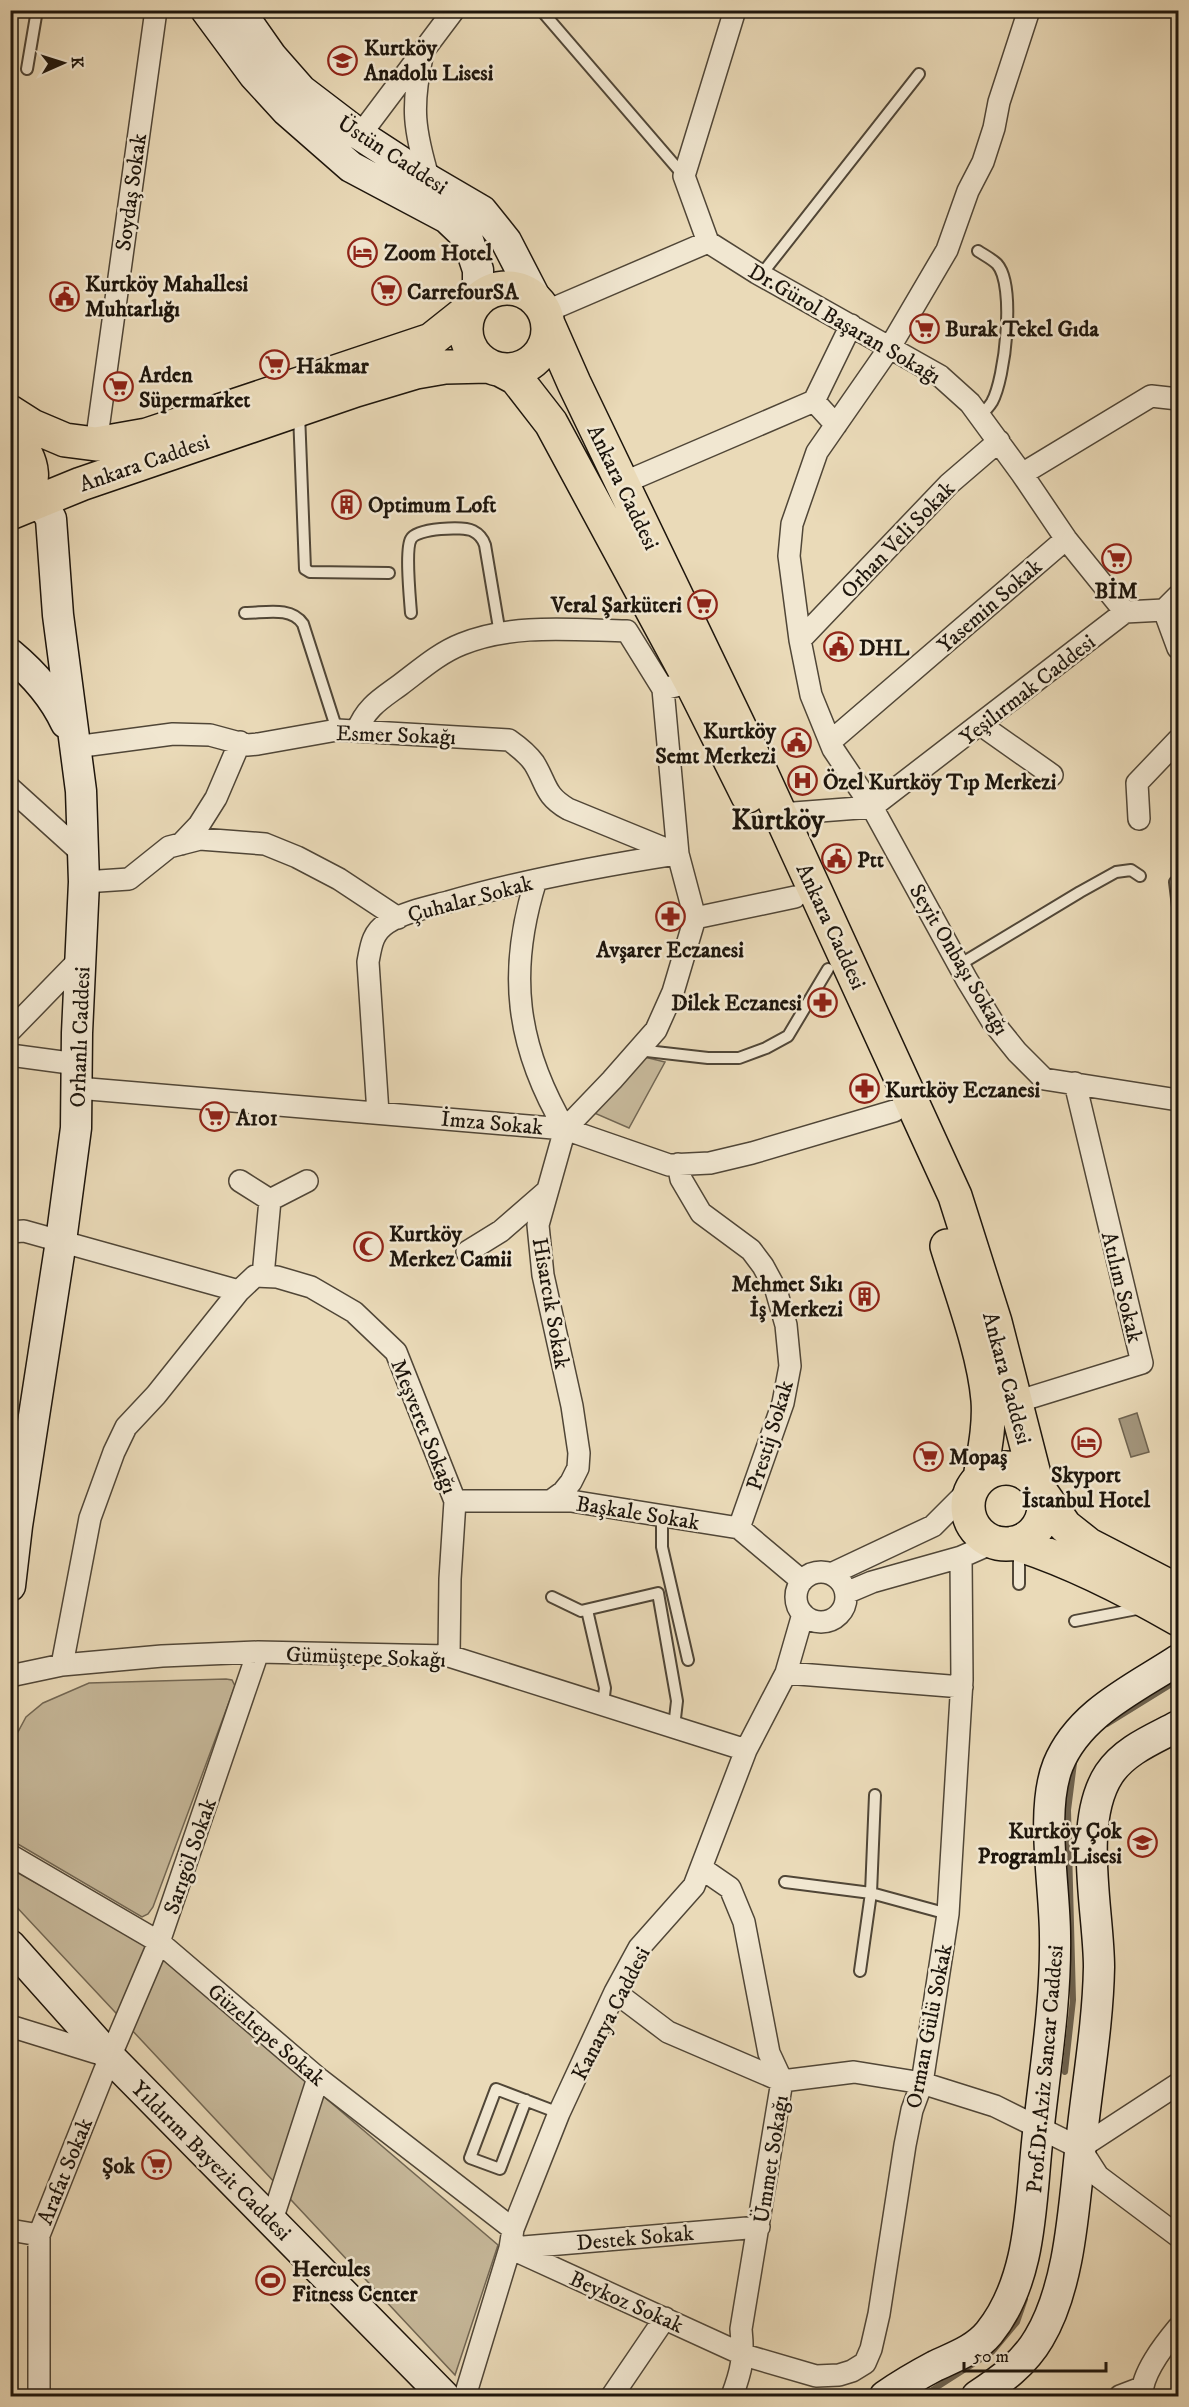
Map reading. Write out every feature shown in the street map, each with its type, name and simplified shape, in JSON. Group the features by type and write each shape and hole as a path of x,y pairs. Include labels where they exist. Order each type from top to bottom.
{"main road":[{"path":"502,287 527,292 543,312 547,337 543,349 525,366 514,369 495,368 474,353 466,335 466,322 474,304 489,291 502,287"},
{"name":"Ankara Caddesi","path":"10,412 32,426 65,440 96,444 147,435 431,340 474,304"},
{"name":"Ankara Caddesi","path":"543,312 622,483 781,814 955,1196 995,1322 1039,1487 1065,1526 1171,1605"},
{"name":"Ankara Caddesi","path":"15,510 91,480 416,372 445,367 495,368 516,378 551,423 641,622 795,897 932,1198 968,1313 988,1400 988,1417 977,1482"},
{"path":"10,433 24,449 29,461 31,485 15,510"},
{"path":"1009,1543 1026,1538 1036,1530 1042,1518 1044,1505 1039,1487 1027,1474 1016,1469 1004,1468 993,1470 977,1482 969,1497 968,1509 971,1522 978,1532 1009,1543 1049,1554 1171,1605"}],"street":[{"name":"Soydaş Sokak","path":"96,444 156,10"},
{"name":"Üstün Caddesi","path":"206,10 245,21 301,90 360,135 429,180 482,210 507,241 543,312"},
{"path":"360,135 454,10"},
{"path":"543,312 708,242 684,176 735,10"},
{"name":"Seyit Onbaşı Sokağı","path":"1029,10 999,102 994,128 983,162 968,191 947,250 890,347 818,452 792,524 789,555 800,640 811,695 833,749 872,807 992,1021 1017,1052 1044,1079 1179,1100"},
{"name":"Üstün Caddesi","path":"245,21 287,111 351,167 447,218 467,237 478,270 474,304"},
{"path":"424,50 414,112 419,148 429,180"},
{"name":"Dr.Gürol Başaran Sokağı","path":"708,242 761,275 940,376 970,403 1066,539 1125,612"},
{"path":"622,483 814,401 851,326"},
{"path":"1022,474 1151,396 1179,399"},
{"path":"814,401 836,425"},
{"name":"Orhan Veli Sokak","path":"800,640 949,484 999,441"},
{"name":"Orhanlı Caddesi","path":"10,1586 14,1527 61,1241 76,1128 83,868 81,791 58,615 51,519 45,508 40,505 15,510"},
{"name":"Yasemin Sokak","path":"831,741 1066,539"},
{"path":"1125,612 1174,606 1179,648"},
{"name":"Yeşilırmak Caddesi","path":"872,807 1125,612"},
{"path":"347,730 366,711 429,663 461,644 500,634 641,622"},
{"path":"10,654 43,685 59,708 74,743"},
{"path":"677,686 678,854 695,918 795,897"},
{"path":"981,725 1052,775"},
{"name":"Esmer Sokağı","path":"74,743 173,734 210,735 248,745 347,730 509,740 524,750 535,764 554,800 568,809 678,854"},
{"path":"1139,819 1137,783 1179,740"},
{"path":"181,844 199,825 216,798 240,742"},
{"path":"10,788 83,868 129,879 169,847 200,839 265,844 297,856 339,879 399,918"},
{"path":"781,814 872,807"},
{"name":"Çuhalar Sokak","path":"378,1113 368,962 372,938 387,923 485,891 601,866 678,854"},
{"path":"536,880 522,934 519,964 524,1028 530,1056 565,1128"},
{"name":"Hisarcık Sokak","path":"552,1500 571,1482 578,1468 579,1453 572,1406 543,1275 538,1225 565,1128 656,1030 673,992 695,918"},
{"path":"10,1031 81,958"},
{"name":"İmza Sokak","path":"10,1055 77,1076 378,1113 565,1128 669,1165 710,1163 752,1153 894,1111"},
{"name":"Atılım Sokak","path":"1016,1402 1142,1364 1075,1083"},
{"name":"Prestij Sokak","path":"678,1164 681,1179 701,1213 751,1250 763,1266 776,1290 786,1325 790,1366 783,1403 739,1528"},
{"path":"240,1180 270,1200"},
{"path":"270,1200 307,1181"},
{"path":"467,1252 501,1231 548,1191"},
{"path":"62,1665 90,1518 114,1452 126,1426 156,1395 239,1291 255,1276 263,1276 270,1200"},
{"path":"10,1232 24,1231 239,1291"},
{"name":"Meşveret Sokağı","path":"263,1276 277,1277 311,1287 354,1312 396,1352 455,1501 448,1656"},
{"path":"831,1574 933,1526 977,1482"},
{"name":"Başkale Sokak","path":"455,1501 571,1501 739,1528"},
{"path":"739,1528 802,1581"},
{"path":"846,1593 872,1582 1009,1543"},
{"name":"Orman Gülü Sokak","path":"744,2355 816,2376 839,2375 852,2371 865,2363 871,2349 879,2314 905,2145 912,2110 922,2083 948,1914 962,1688 961,1557"},
{"path":"817,1572 831,1574 838,1578 846,1593 843,1608 832,1619 817,1621 803,1614 797,1600 797,1593 802,1581 810,1574 817,1572"},
{"name":"Kanarya Caddesi","path":"465,2397 511,2238 559,2113 615,1992 639,1948 694,1886 746,1750 786,1673 803,1614"},
{"name":"Gümüştepe Sokağı","path":"10,1676 62,1665 162,1656 258,1652 448,1656 746,1750"},
{"name":"Sarıgöl Sokak","path":"110,2057 159,1942 258,1652"},
{"name":"Prof.Dr.Aziz Sancar Caddesi","path":"885,2397 937,2365 959,2357 987,2335 1002,2314 1019,2270 1033,2202 1038,2127 1049,2049 1054,1991 1055,1935 1051,1789 1059,1764 1085,1724 1103,1707 1179,1660"},
{"path":"786,1673 962,1688"},
{"name":"Prof.Dr.Aziz Sancar Caddesi","path":"977,2397 1024,2361 1040,2337 1053,2310 1066,2261 1099,1966 1092,1874 1096,1802 1108,1776 1123,1756 1179,1726"},
{"name":"Güzeltepe Sokak","path":"10,1856 159,1942 511,2238"},
{"name":"Ümmet Sokağı","path":"701,1868 730,1888 744,1922 769,2053 782,2082 741,2329 744,2355 732,2397"},
{"name":"Yıldırım Bayezit Caddesi","path":"10,1945 110,2057 444,2397"},
{"path":"615,1992 668,2032 782,2082 854,2072 922,2083 995,2106 1080,2148 1098,2176 1179,2236"},
{"path":"10,2025 110,2057"},
{"name":"Arafat Sokak","path":"39,2397 39,2235 110,2057"},
{"path":"272,2220 318,2078"},
{"path":"1080,2148 1179,2084"},
{"name":"Destek Sokak","path":"511,2238 759,2227"},
{"path":"10,2230 39,2235"},
{"name":"Beykoz Sokak","path":"511,2238 665,2318 744,2355"},
{"path":"612,2397 665,2318"},
{"path":"1120,2397 1142,2392 1161,2347 1179,2328"}],"lane":[{"path":"27,69 37,10"},
{"path":"541,10 684,176"},
{"path":"761,275 919,74"},
{"path":"978,251 998,265 1003,275 1007,290 1008,323 992,400 980,416"},
{"path":"299,410 305,569 310,573 389,573"},
{"path":"411,614 408,547 412,536 420,531 467,529 480,536 485,545 500,634"},
{"path":"245,613 288,612 300,620 347,730"},
{"path":"959,965 1042,913 1110,875 1131,870 1140,876"},
{"path":"1175,882 1179,906"},
{"path":"637,1050 708,1059 739,1058 766,1048 788,1036 828,969"},
{"path":"662,1515 662,1547 688,1660"},
{"path":"1009,1543 1019,1584"},
{"path":"552,1597 581,1611 658,1593 678,1701 674,1727"},
{"path":"1075,1621 1171,1605"},
{"path":"587,1610 605,1688 603,1704"},
{"path":"860,1971 871,1893 875,1795"},
{"path":"785,1882 871,1893 948,1914"},
{"path":"526,2100 500,2169 470,2158 496,2089 526,2100 559,2113"}],"shaded area":[{"path":"636,1055 665,1062 629,1128 592,1112"},
{"path":"1137,1413 1149,1452 1131,1457 1119,1419"},
{"path":"232,1680 235,1686 153,1907 148,1914 142,1917 11,1840 11,1745 26,1717 43,1703 89,1683"},
{"path":"11,1869 145,1944 498,2245 455,2375 11,1901"}],"waterway":[{"path":"1107,1724 1170,1685"},
{"path":"1065,2072 1073,2000 1068,1810 1074,1763"},
{"path":"923,2396 992,2352 1017,2322 1025,2299"}],"place":[{"name":"Kurtköy Anadolu Lisesi","path":"343,60"},
{"name":"Zoom Hotel","path":"363,252"},
{"name":"CarrefourSA","path":"386,291"},
{"name":"Kurtköy Mahallesi Muhtarlığı","path":"64,296"},
{"name":"Burak Tekel Gıda","path":"924,328"},
{"name":"Hakmar","path":"275,365"},
{"name":"Arden Süpermarket","path":"118,387"},
{"name":"Optimum Loft","path":"347,504"},
{"name":"BİM","path":"1116,558"},
{"name":"Veral Şarküteri","path":"703,604"},
{"name":"DHL","path":"838,647"},
{"name":"Kurtköy Semt Merkezi","path":"797,743"},
{"name":"Özel Kurtköy Tıp Merkezi","path":"802,781"},
{"name":"Ptt","path":"836,859"},
{"name":"Avşarer Eczanesi","path":"670,917"},
{"name":"Dilek Eczanesi","path":"823,1002"},
{"name":"Kurtköy Eczanesi","path":"864,1089"},
{"name":"A101","path":"215,1117"},
{"name":"Kurtköy Merkez Camii","path":"368,1246"},
{"name":"Mehmet Sıkı İş Merkezi","path":"864,1296"},
{"name":"Skyport İstanbul Hotel","path":"1086,1442"},
{"name":"Mopaş","path":"928,1456"},
{"name":"Kurtköy Çok Programlı Lisesi","path":"1143,1843"},
{"name":"Şok","path":"156,2165"},
{"name":"Hercules Fitness Center","path":"271,2281"}],"district":[{"name":"Kurtköy","path":"778,819"}]}
